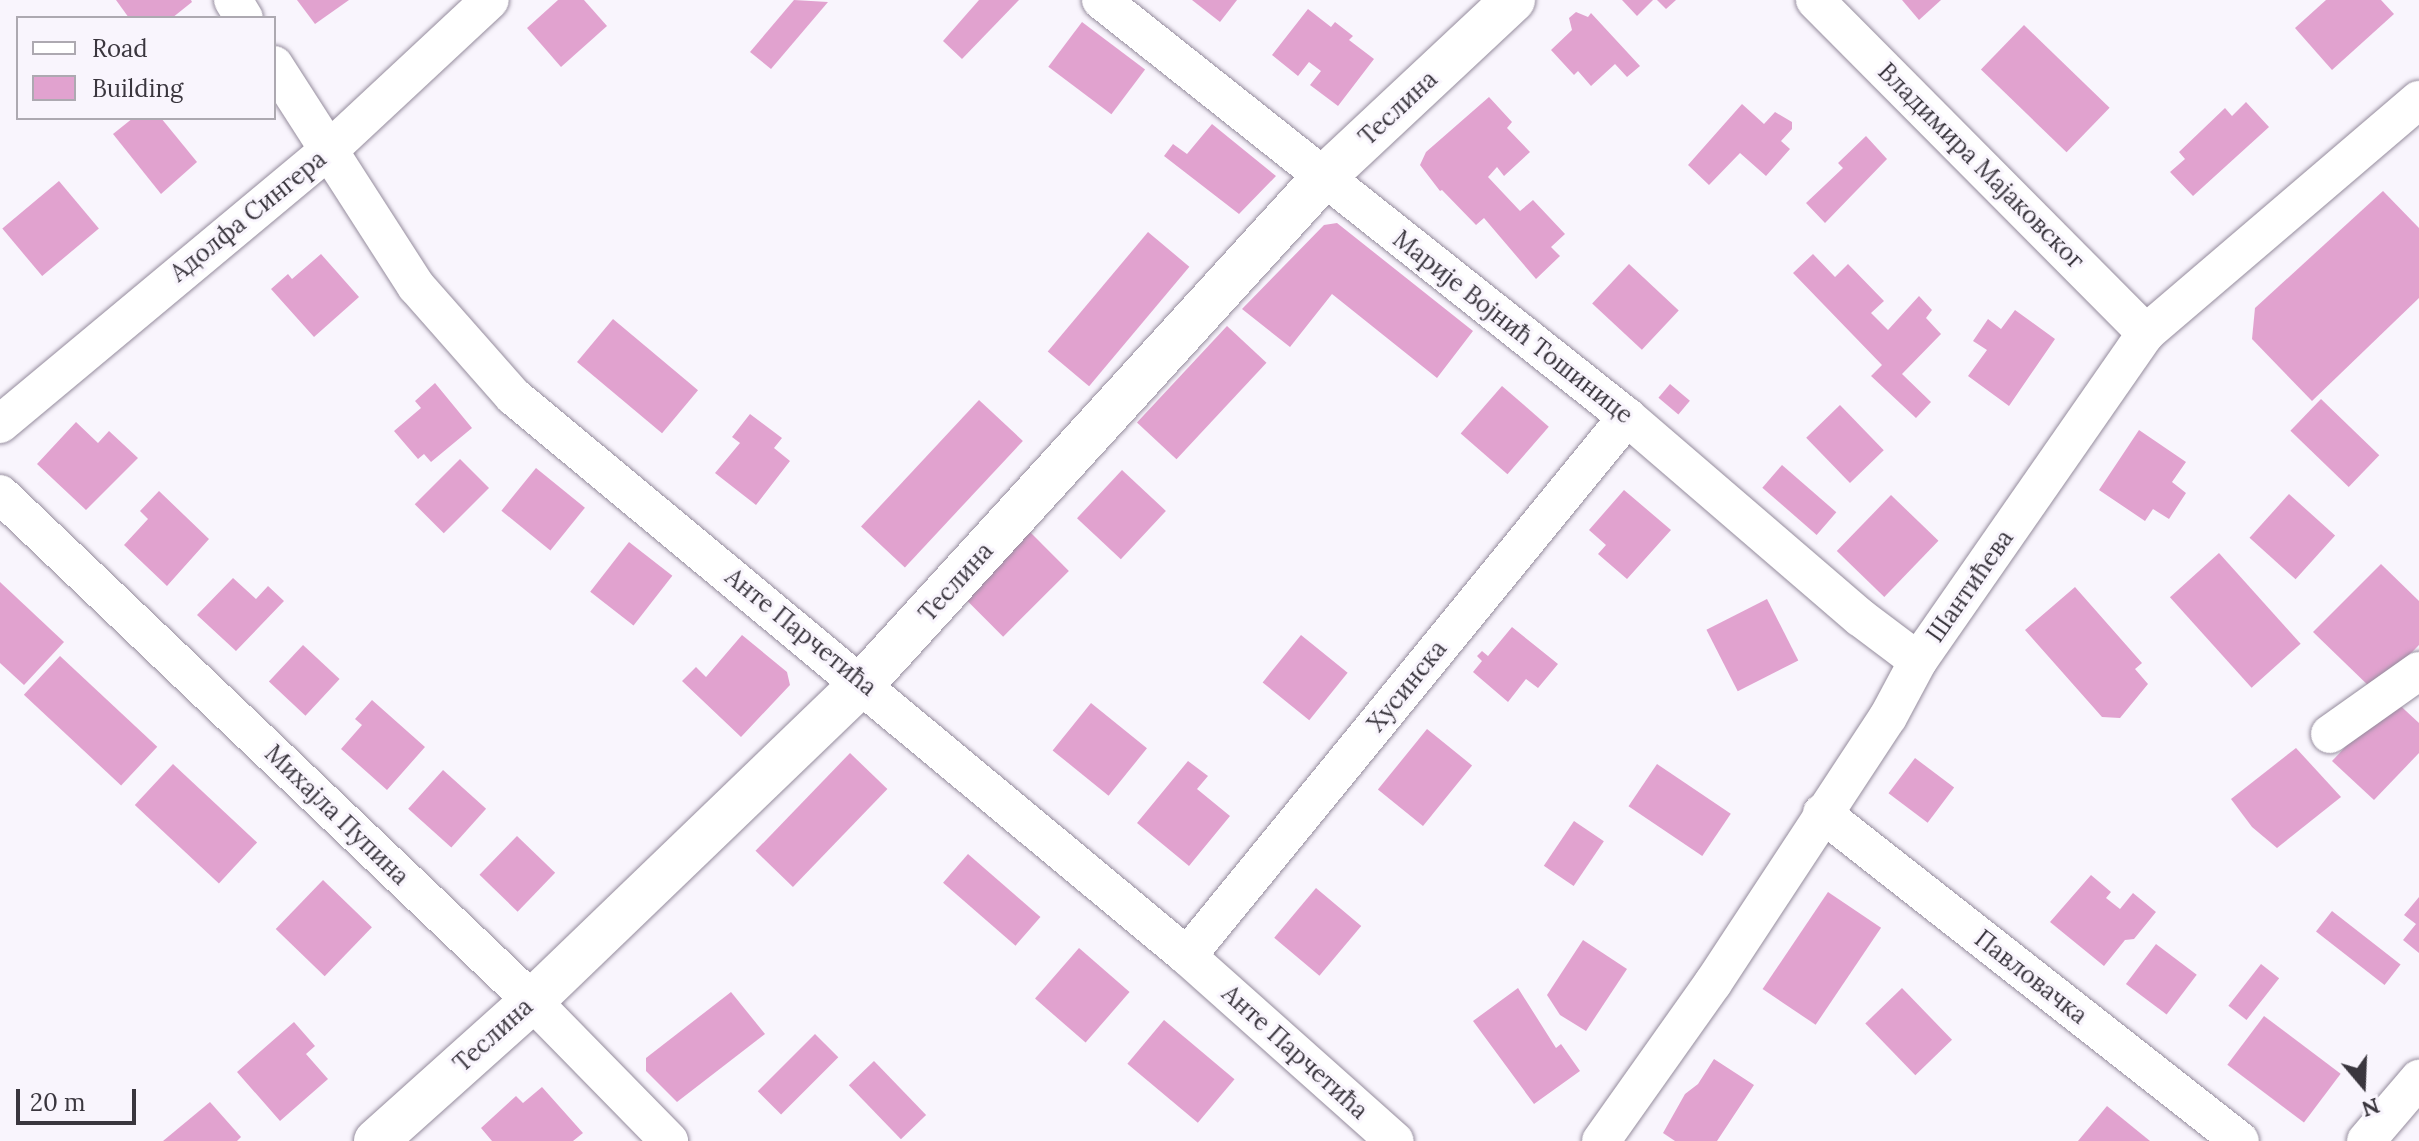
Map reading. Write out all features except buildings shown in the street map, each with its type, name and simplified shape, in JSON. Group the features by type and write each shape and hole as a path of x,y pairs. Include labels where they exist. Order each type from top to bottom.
{"street":[{"name":"Адолфа Сингера","path":"0,424 328,151 490,0"},
{"name":"Марије Војнић Тошинице","path":"1101,0 1627,417 1861,618 1918,661"},
{"name":"Теслина","path":"376,1141 532,1001 863,683 1324,177 1513,0"},
{"name":"Владимира Мајаковског","path":"1815,0 2146,333"},
{"name":"Анте Парчетића","path":"276,68 416,286 513,396 863,683 1187,956 1395,1141"},
{"name":"Шантићева","path":"1601,1141 1713,983 1888,717 1918,661 2146,333 2419,100"},
{"name":"Хусинска","path":"1187,956 1627,417"},
{"name":"Михајла Пупина","path":"0,494 532,1001 669,1141"},
{"path":"2330,734 2419,671"},
{"name":"Павловачка","path":"1822,813 2240,1141"},
{"path":"2366,1141 2419,1079"}]}
